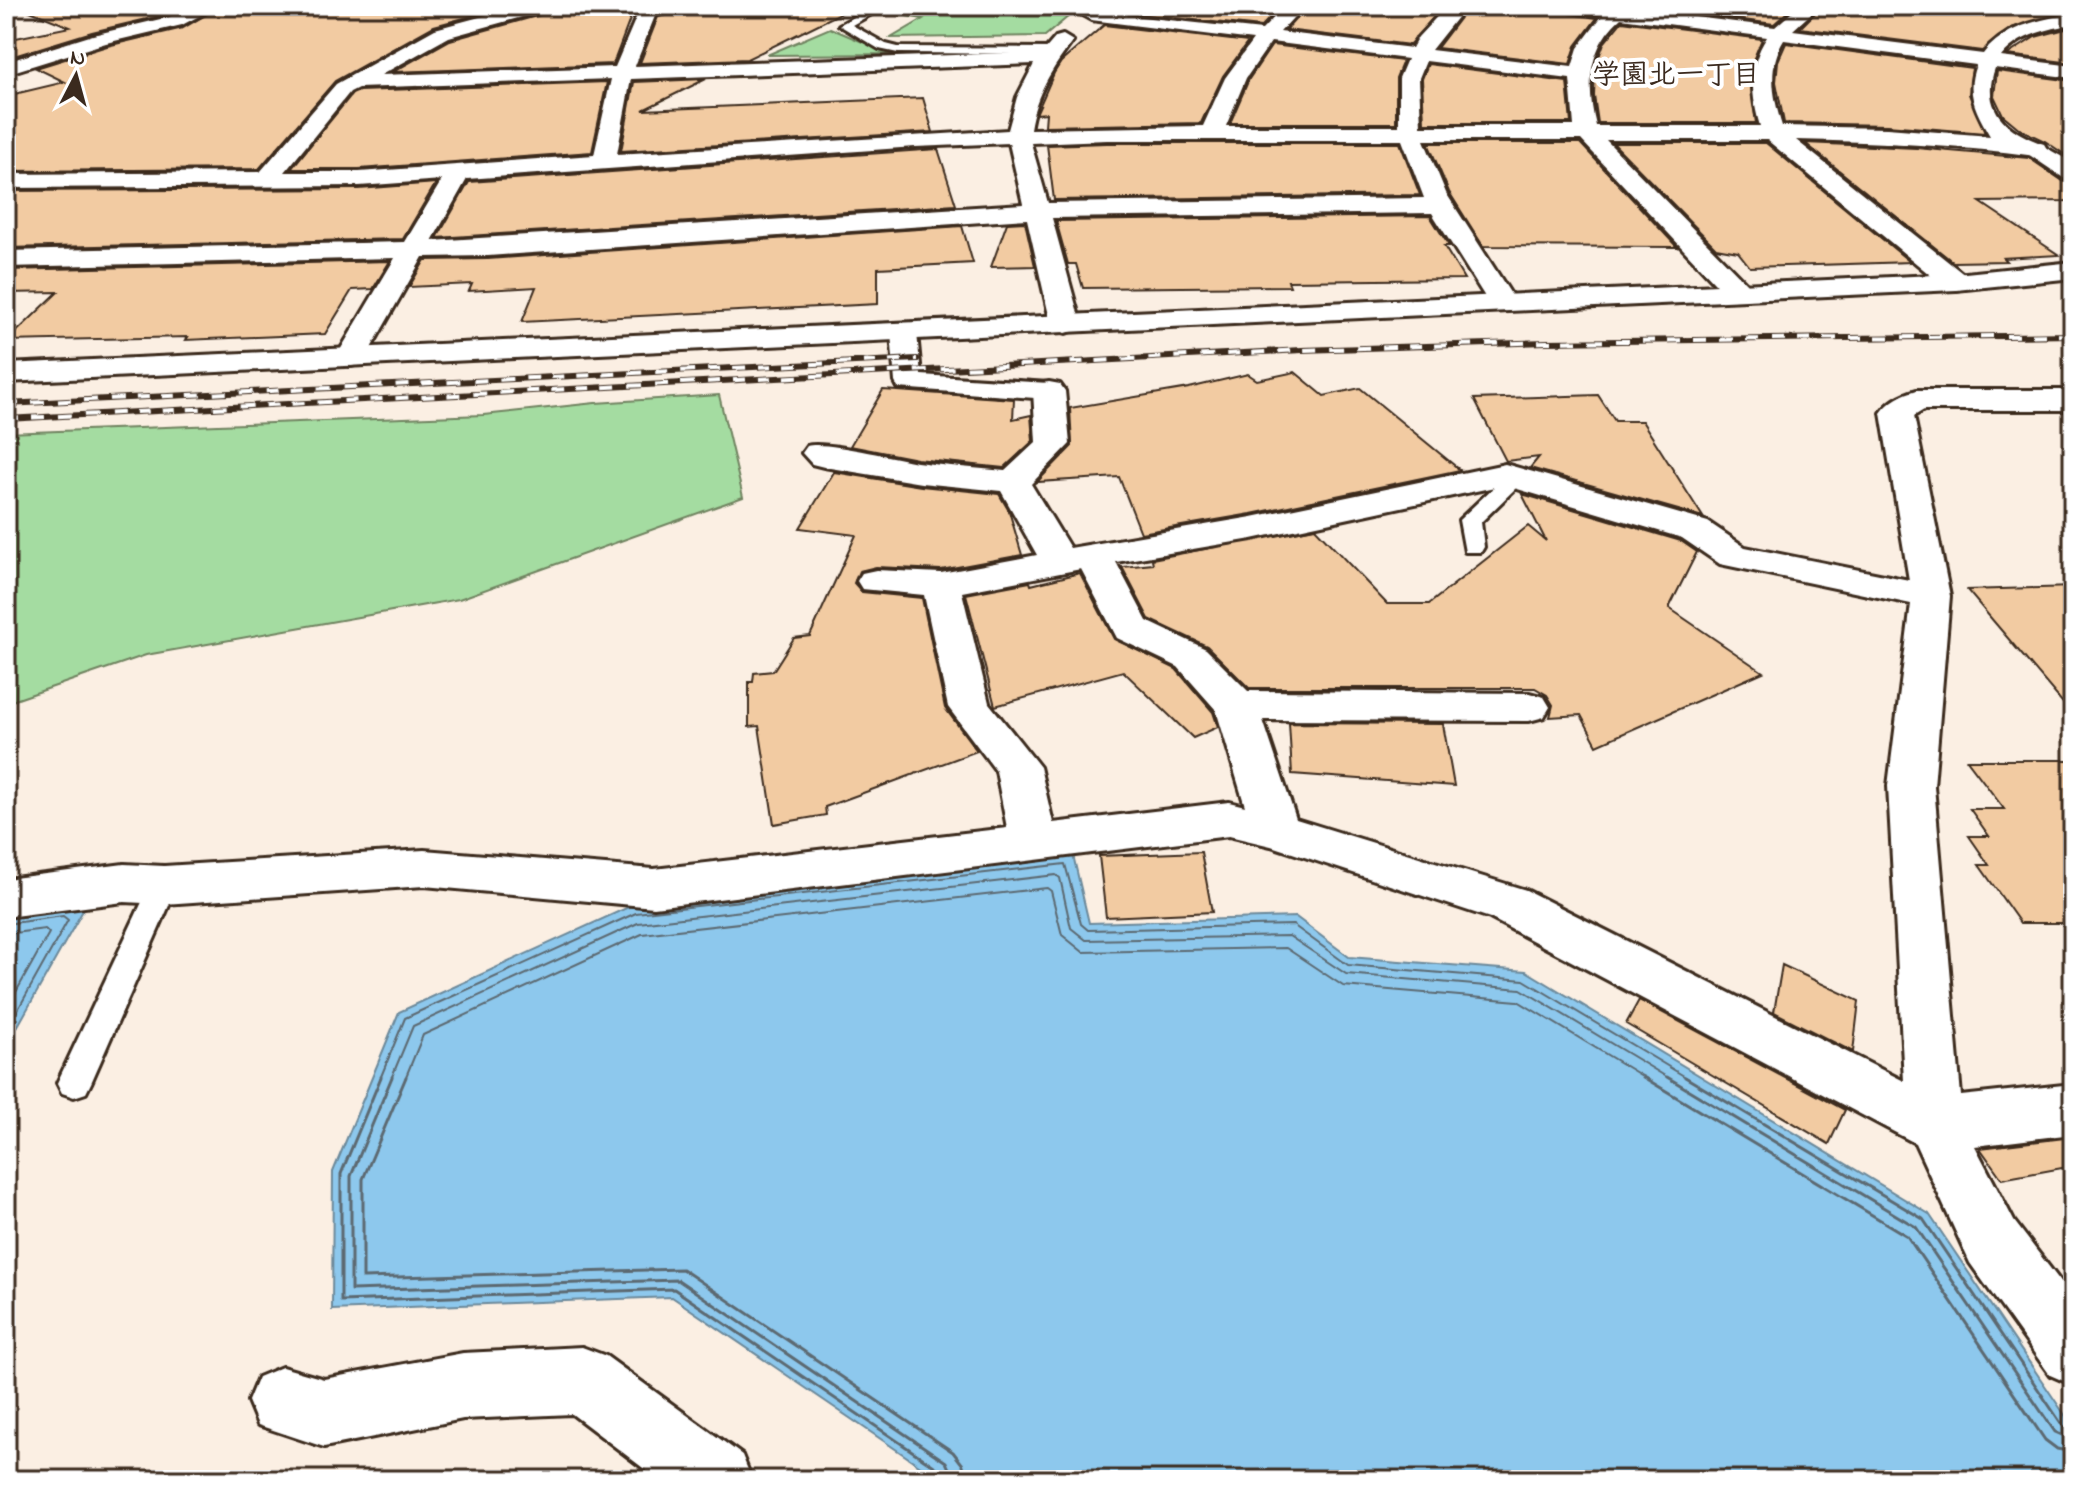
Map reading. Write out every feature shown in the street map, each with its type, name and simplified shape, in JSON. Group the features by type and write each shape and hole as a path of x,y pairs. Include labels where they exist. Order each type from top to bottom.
{"street":[{"path":"6,68 100,39 175,21 209,6"},
{"path":"266,180 343,88 442,33 541,6"},
{"path":"604,163 622,73 650,6"},
{"path":"1212,133 1228,88 1265,36 1295,6"},
{"path":"1457,6 1438,22 1416,55 1406,83 1404,100 1408,132 1440,205 1502,302"},
{"path":"1570,6 1620,9 2073,72"},
{"path":"1810,6 1777,33 1761,67 1761,100 1773,133 1956,282"},
{"path":"1620,9 1590,42 1579,74 1578,102 1587,133 1739,292"},
{"path":"1066,324 1018,135 1023,103 1050,55 1097,10 1265,36 1579,74"},
{"path":"1954,57 1976,54 1987,39 2043,18 2030,10 2068,19"},
{"path":"2068,19 2025,30 2002,43 1988,61 1980,82 1983,104 2001,135 2036,149 2073,174"},
{"path":"355,82 1050,55"},
{"path":"6,181 266,180 458,174 1018,135 1773,133 1887,135 1978,141 2073,153"},
{"path":"351,357 458,174"},
{"path":"6,259 594,243 1038,211 1440,205"},
{"path":"6,373 1956,282 2073,270"},
{"path":"904,333 908,382 1049,391 1053,444 1013,482"},
{"path":"2073,400 1917,400 1897,413 1931,596 1911,786 1935,1125 1992,1242 2073,1352"},
{"path":"819,453 824,457 921,473 1013,482 1131,629 1192,658 1236,705 1276,830"},
{"path":"862,481 921,473"},
{"path":"876,581 941,585 1252,528 1505,474 1695,530 1733,556 1931,596"},
{"path":"941,585 969,707 1018,767 1033,841"},
{"path":"1236,705 1296,708 1529,707"},
{"path":"6,898 124,883 164,885 424,868 654,888 1229,819 1276,830 1508,904 1935,1125 2073,1109"},
{"path":"282,1401 324,1413 463,1386 582,1380 717,1480"}],"lane":[{"path":"881,6 844,25 883,47 898,50 1050,55"},
{"path":"1473,547 1470,520 1507,487 1505,474"},
{"path":"74,1083 164,885"}],"green space":[{"path":"888,6 1081,6 1045,36 891,38 923,19 877,11"},
{"path":"830,28 879,49 908,54 767,55"},
{"path":"719,395 743,497 459,599 146,655 6,703 6,433 483,415 595,403"}],"water":[{"path":"1073,855 1089,923 1296,917 1349,957 1526,971 1929,1214 2073,1427 2073,1480 941,1480 672,1297 332,1310 333,1172 399,1012 633,905"},
{"path":"86,905 6,1047 6,916"}],"building":[{"path":"25,6 187,6 168,14 92,32 14,56 6,52 6,40 70,27 25,9"},
{"path":"221,6 509,6 434,26 335,81 259,169 6,171 6,96 65,82 36,68 107,46 183,28"},
{"path":"553,6 635,6 613,64 393,72 450,40 548,13"},
{"path":"705,6 855,6 747,59 640,63 658,17"},
{"path":"1125,6 1281,6 1261,27 1118,12"},
{"path":"1307,6 1443,6 1410,45 1286,30"},
{"path":"1469,6 1558,6 1570,14 1597,18 1576,46 1570,64 1437,48"},
{"path":"1636,6 1794,6 1774,24"},
{"path":"1822,6 2073,6 2073,10 2011,28 1982,51 1800,28"},
{"path":"1622,21 1762,39 1750,80 1756,123 1598,123 1594,96 1595,68 1604,43"},
{"path":"1104,25 1248,42 1223,76 1201,123 1045,126 1046,113 1036,114 1054,73 1061,62"},
{"path":"2073,27 2073,63 2007,55 2035,37"},
{"path":"1786,43 1972,68 1969,94 1985,133 1887,125 1784,123 1776,82 1778,61"},
{"path":"1272,45 1403,61 1396,78 1396,123 1230,123 1249,79"},
{"path":"1428,64 1567,82 1571,123 1424,123 1422,79"},
{"path":"1997,71 2073,81 2073,160 2045,141 2021,130 2003,115 1994,96"},
{"path":"706,79 643,110 923,98 933,132 621,151 634,82"},
{"path":"607,82 592,152 359,169 291,169 352,94 359,91"},
{"path":"1400,143 1420,195 1054,200 1047,145"},
{"path":"1428,143 1580,143 1677,247 1483,246 1449,192"},
{"path":"1613,143 1766,143 1910,262 1750,267 1738,252 1716,248"},
{"path":"1805,143 1916,148 2029,158 2063,181 2073,184 2073,201 1980,202 2059,255 2003,258 2006,261 1953,262"},
{"path":"938,149 956,205 437,238 469,182"},
{"path":"436,183 403,239 6,248 6,191 359,189"},
{"path":"1430,216 1449,246 1444,246 1464,279 1288,281 1290,286 1083,288 1076,264 1068,264 1056,221"},
{"path":"1025,222 1035,266 991,267 1007,223"},
{"path":"962,226 973,263 878,268 878,304 522,322 536,287 469,291 472,284 409,287 425,260 488,259"},
{"path":"390,261 373,289 352,290 325,334 186,340 188,337 7,341 58,292 6,293 6,270"},
{"path":"1295,372 1324,396 1360,388 1460,470 1251,514 1141,533 1119,477 1037,482 1072,446 1070,408 1189,388 1248,374 1257,380"},
{"path":"883,390 1014,399 1013,419 1031,415 1033,441 1004,468 917,459 850,446"},
{"path":"1598,395 1615,421 1642,421 1703,517 1530,468 1539,457 1506,461 1474,399"},
{"path":"834,472 999,494 1009,511 1022,555 941,570 876,567 859,571 854,583 862,592 922,598 945,708 977,751 825,807 826,815 774,824 759,726 749,727 749,682 753,682 754,673 773,671 794,638 810,636 856,535 800,528"},
{"path":"1522,494 1681,541 1697,552 1669,608 1763,672 1597,745 1581,715 1550,717 1553,705 1547,695 1535,688 1249,688 1207,646 1149,619 1122,567 1153,564 1152,559 1315,528 1387,604 1429,604 1528,526 1546,541"},
{"path":"1080,573 1114,639 1176,669 1213,712 1218,727 1193,738 1123,671 995,706 966,594 1030,582 1031,585"},
{"path":"2073,587 2073,715 1967,590"},
{"path":"1289,723 1443,724 1454,786 1292,774"},
{"path":"1967,760 2073,760 2073,923 2020,923 1979,865 1989,865 1969,836 1989,836 1970,809 2004,809"},
{"path":"1201,852 1212,912 1106,917 1099,856"},
{"path":"1782,965 1859,1001 1853,1052 1774,1012"},
{"path":"1639,1000 1845,1110 1829,1144 1626,1024"},
{"path":"2073,1137 2073,1166 2002,1179 1980,1148"}],"railway":[{"path":"6,419 1302,350 1547,342 2073,335"},
{"path":"6,404 917,359"}],"district":[{"name":"学園北一丁目","path":"1676,73"}]}
